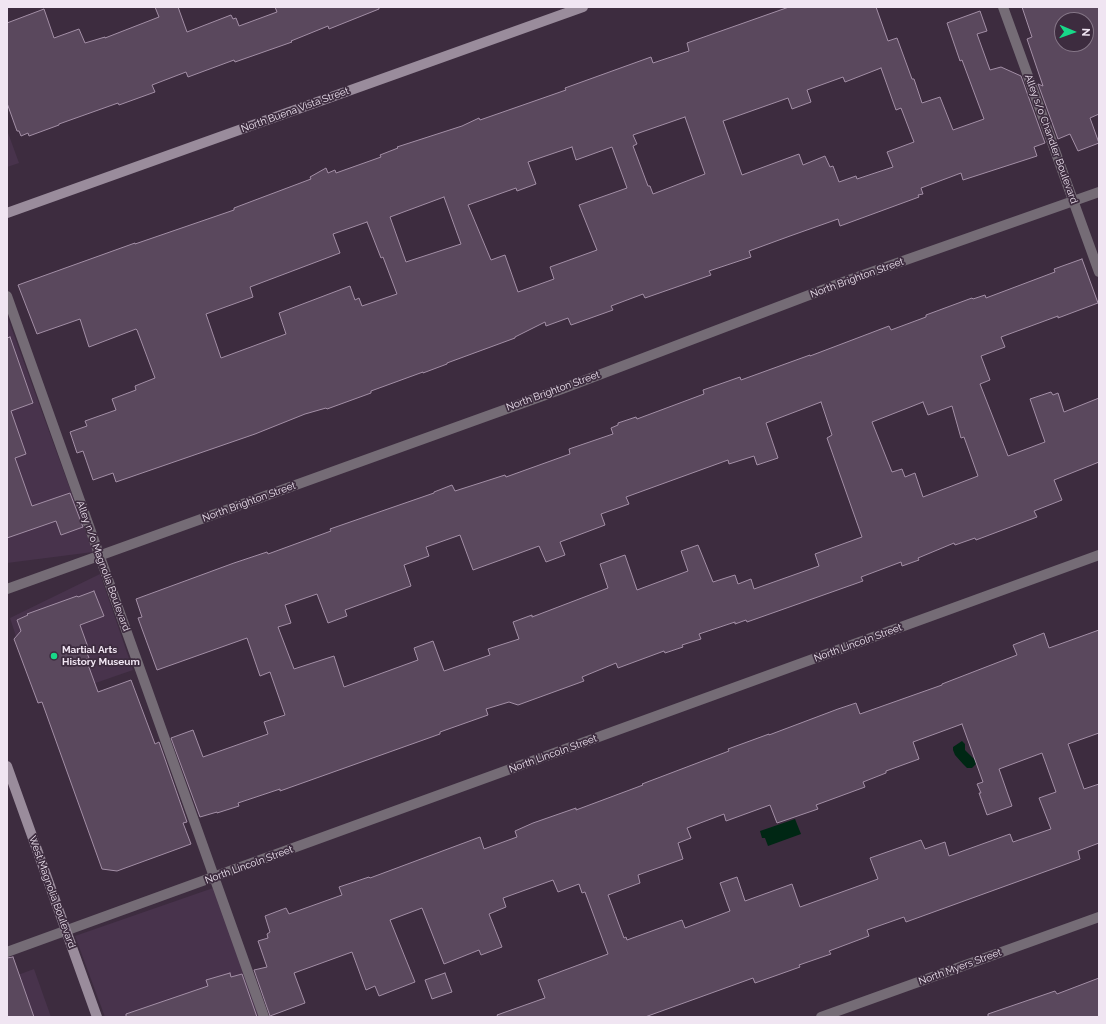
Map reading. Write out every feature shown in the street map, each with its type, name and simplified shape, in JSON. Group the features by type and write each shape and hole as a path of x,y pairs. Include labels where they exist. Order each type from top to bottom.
{"main road":[{"name":"North Buena Vista Street","path":"7,213 583,7"},
{"name":"West Magnolia Boulevard","path":"7,766 97,1017"}],"street":[{"name":"Alley s/o Chandler Boulevard","path":"1003,7 1099,272"},
{"name":"North Brighton Street","path":"7,589 562,388 846,281 1099,192"},
{"name":"Alley n/o Magnolia Boulevard","path":"7,296 264,1017"},
{"name":"North Lincoln Street","path":"7,952 1099,555"},
{"name":"North Myers Street","path":"821,1017 1099,917"}],"shaded area":[{"path":"7,130 19,163 7,167"},
{"path":"7,316 93,552 7,563"},
{"path":"100,574 133,670 38,703 10,618"},
{"path":"962,741 965,744 965,750 976,761 976,764 972,768 967,768 955,755 953,750 953,747"},
{"path":"795,819 801,834 768,846 765,838 762,838 760,831"},
{"path":"216,887 263,1017 105,1017 75,936"},
{"path":"34,969 51,1017 7,1017 7,979"}],"building":[{"path":"155,7 178,7 187,32 231,15 233,19 236,18 239,26 277,12 275,7 379,7 379,9 329,29 328,26 291,41 292,42 235,62 234,60 188,77 186,72 152,85 155,92 119,105 118,103 29,136 28,133 21,136 19,131 17,131 7,103 7,23 44,9 54,38 79,29 85,43 105,38 159,17"},
{"path":"789,7 876,7 888,41 897,38 922,103 940,97 953,130 984,119 962,60 960,61 947,23 980,11 987,31 977,34 990,70 1001,67 1021,76 1045,143 1034,147 1037,156 963,180 961,173 921,188 923,194 918,195 919,197 840,226 838,219 749,251 751,257 709,271 711,275 645,298 643,294 611,306 613,310 571,325 568,318 546,326 545,322 515,338 371,391 371,393 327,409 305,414 255,434 116,482 113,473 93,480 83,451 77,453 70,432 87,426 85,421 116,410 112,399 136,390 135,386 155,378 137,330 136,329 89,347 80,319 37,334 18,285 135,243 234,210 234,208 311,179 310,177 326,168 328,173 335,170 336,173 381,157 380,155 398,148 397,147 462,126 479,118 480,120 566,90 565,88 651,57 653,63 689,51 687,43","holes":["881,68 896,110 901,108 914,142 887,152 893,167 857,179 856,176 839,182 833,166 830,167 825,156 803,165 799,154 742,175 723,121 788,98 792,109 811,102 807,90 843,77 845,82","685,117 705,174 653,194 650,186 648,186 633,146 637,144 633,135","572,147 576,160 612,147 627,188 579,205 597,250 550,267 554,279 518,292 505,255 491,260 468,205 516,188 517,191 536,184 528,162","444,197 461,244 406,262 390,217","367,222 381,258 383,257 397,294 362,306 359,298 355,300 350,286 279,313 286,334 221,358 206,314 253,297 250,287 340,253 333,234"]},
{"path":"1022,7 1099,7 1099,114 1090,118 1099,143 1078,151 1070,134 1058,139 1038,84 1043,86 1027,39 1032,37"},
{"path":"1082,259 1098,303 1001,337 1005,347 981,356 990,380 980,384 1008,456 1045,442 1030,399 1051,392 1053,395 1058,393 1064,412 1099,398 1099,462 1054,480 1062,500 1034,511 1037,517 976,540 975,538 955,545 954,543 918,558 919,560 902,566 901,562 861,577 863,581 747,622 746,620 735,624 735,622 699,634 701,639 682,645 683,647 665,653 664,651 618,668 616,663 582,677 584,681 518,705 509,702 486,709 488,715 440,732 440,734 280,791 280,789 238,803 239,806 200,817 171,738 193,730 203,757 268,734 264,722 285,715 270,672 260,676 247,638 157,670 138,618 142,617 136,599 234,563 267,552 268,554 331,531 330,529 434,493 452,485 455,491 505,475 506,477 570,454 569,449 613,434 611,428 618,425 618,423 636,417 637,419 704,394 703,390 740,377 741,380 889,326 891,330 972,298 985,295 986,298 1055,272 1054,269","holes":["821,402 832,435 827,438 862,537 815,554 819,566 754,589 751,579 738,584 735,575 713,582 698,545 681,551 688,571 637,590 625,555 600,564 608,588 532,617 532,615 513,622 519,639 488,649 490,655 444,671 433,641 414,648 418,660 344,687 334,656 294,669 278,627 291,623 285,605 317,594 328,623 347,616 345,610 411,586 404,565 429,556 426,547 460,535 473,570 539,546 546,562 565,555 560,542 605,525 601,514 629,504 626,497 728,460 729,464 754,456 757,465 778,458 766,423","923,402 928,415 952,406 961,438 964,437 978,476 923,497 915,473 905,477 902,469 892,472 872,422"]},
{"path":"10,337 33,403 11,411 26,454 15,458 32,506 70,493 83,527 61,535 56,521 7,538 7,338"},
{"path":"94,591 104,616 80,625 89,650 86,651 89,658 86,659 98,692 131,680 155,744 159,742 187,822 183,823 191,844 117,871 102,869 42,702 38,703 14,639 21,631 17,620 28,615 27,614"},
{"path":"1099,630 1099,733 1068,744 1084,789 1099,784 1099,843 1078,851 1080,859 906,922 904,917 867,930 869,936 829,951 831,954 799,965 800,967 755,983 753,978 645,1017 498,1017 497,1015 545,998 538,980 608,954 585,892 582,893 579,884 558,892 553,880 503,898 506,907 489,914 502,947 481,955 479,950 444,964 422,908 390,920 415,982 379,996 375,986 366,990 352,952 294,973 305,1003 270,1016 254,970 267,967 258,941 268,938 267,934 270,932 265,916 286,908 289,914 342,895 339,887 369,877 370,878 480,837 484,849 517,837 515,831 533,823 576,808 576,810 643,785 642,784 729,751 728,749 838,709 856,703 860,714 942,685 1017,655 1013,645 1044,633 1049,648","holes":["962,724 983,782 977,784 987,815 1012,806 999,769 1042,753 1056,792 1039,798 1051,829 1013,842 1010,834 949,856 945,842 925,849 921,840 870,858 878,879 800,907 792,884 745,901 737,877 720,883 730,911 685,928 682,920 627,940 626,937 624,938 608,895 640,883 638,875 683,859 678,843 691,838 687,828 724,814 726,821 770,805 777,823 818,809 816,805 865,787 863,782 886,773 886,771 919,759 913,742"]},
{"path":"13,957 34,1017 7,1017 7,958"},
{"path":"230,973 231,977 242,974 257,1017 126,1017 126,1014 208,986 206,980"},
{"path":"445,973 452,992 432,999 425,980"},
{"path":"1099,978 1099,1017 988,1017 988,1014 1055,991 1057,994"}],"place":[{"name":"Martial Arts History Museum","path":"54,656"}]}
